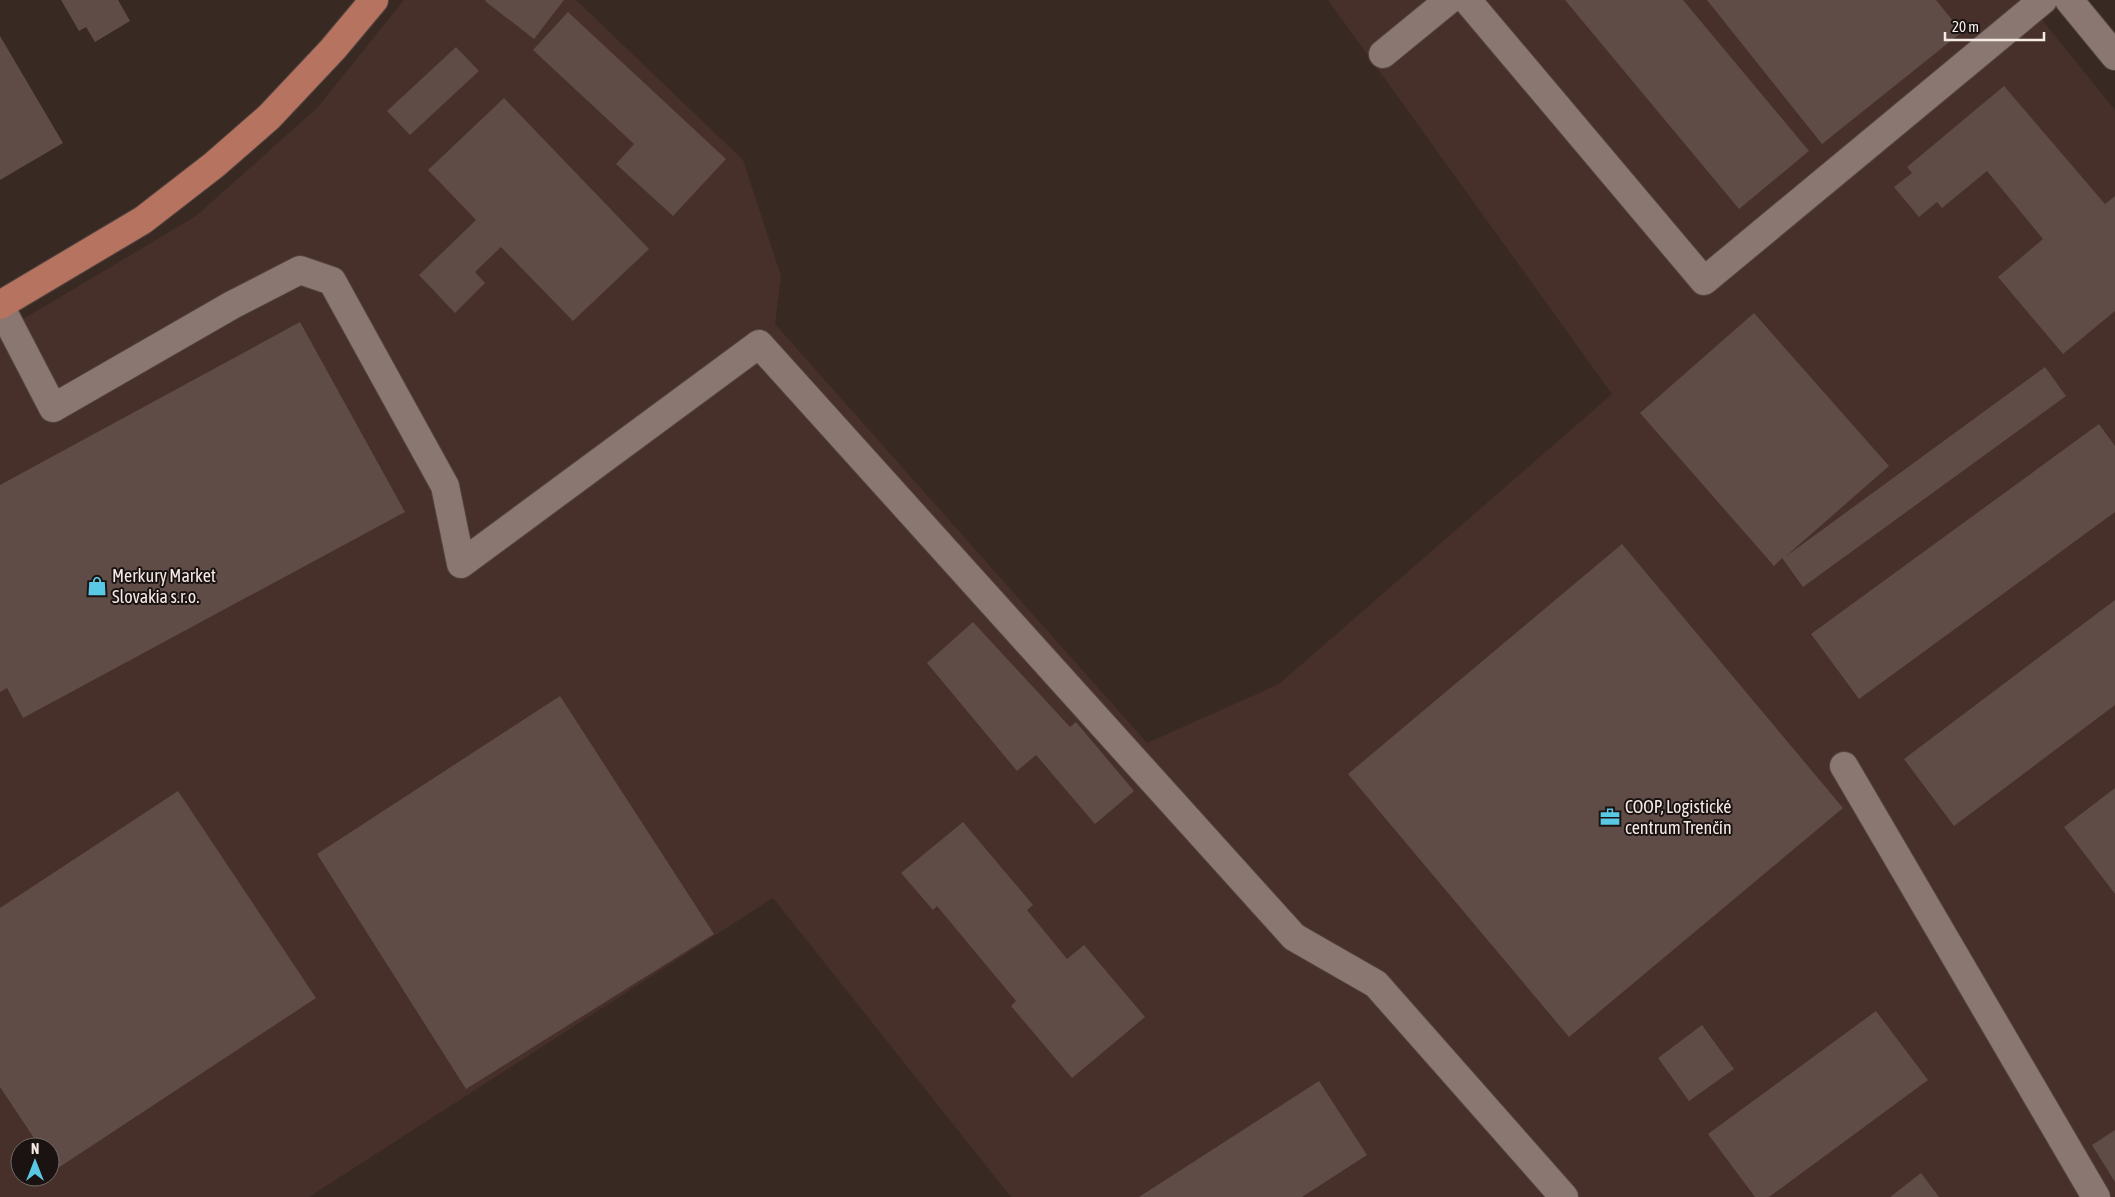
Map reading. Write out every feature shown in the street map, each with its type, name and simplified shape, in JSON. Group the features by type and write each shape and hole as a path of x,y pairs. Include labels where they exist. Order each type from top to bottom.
{"main road":[{"path":"0,305 143,220 214,165 269,117 333,49 374,0"}],"street":[{"path":"1383,54 1449,0"},
{"path":"1467,0 1704,280 2043,0"},
{"path":"2070,0 2115,56"},
{"path":"0,305 53,408 232,305 300,270 332,281 445,486 461,564 759,344 1294,937 1376,984 1564,1197"},
{"path":"1844,766 2096,1197"}],"shaded area":[{"path":"404,0 576,0 743,160 781,276 775,324 1147,743 1279,684 1612,394 1328,0 2026,0 2115,110 2115,1197 1011,1197 773,898 309,1197 0,1197 0,333 196,216 317,108"}],"building":[{"path":"61,0 118,0 130,21 95,42 86,27 79,31"},
{"path":"486,0 564,0 534,39"},
{"path":"1565,0 1683,0 1809,151 1739,209"},
{"path":"1707,0 1936,0 1962,32 1822,144"},
{"path":"568,12 726,159 673,216 616,164 634,144 533,50"},
{"path":"0,36 63,143 0,180"},
{"path":"456,47 479,71 410,135 387,111"},
{"path":"2004,86 2105,204 2115,196 2115,311 2063,354 1998,277 2043,239 1987,171 1942,208 1937,202 1919,217 1894,187 1912,173 1907,167"},
{"path":"504,98 649,249 573,321 501,247 475,272 485,283 455,313 419,275 476,220 428,170"},
{"path":"1754,313 1889,466 1785,557 2045,367 2066,396 1803,587 1782,558 1774,566 1640,413"},
{"name":"Merkury Market Slovakia s.r.o.","path":"300,322 405,512 23,718 7,688 0,692 0,485"},
{"path":"2099,424 2115,446 2115,512 1859,699 1811,634"},
{"path":"1622,544 1843,808 1569,1037 1348,774"},
{"path":"2115,600 2115,705 1954,826 1904,759"},
{"path":"973,622 1070,727 1076,722 1134,791 1095,824 1036,755 1017,771 927,663"},
{"path":"560,696 714,934 466,1089 317,854"},
{"path":"2115,788 2115,894 2064,827"},
{"path":"178,791 316,998 60,1167 60,1137 33,1137 0,1087 0,908"},
{"path":"963,822 1033,905 1027,910 1067,959 1084,945 1145,1017 1072,1078 1011,1006 1016,1001 937,906 933,910 901,873"},
{"path":"1876,1011 1928,1080 1769,1197 1755,1197 1708,1134"},
{"path":"1702,1025 1734,1069 1689,1101 1658,1058"},
{"path":"1319,1081 1367,1155 1302,1197 1139,1197"},
{"path":"2115,1130 2115,1182 2092,1145"},
{"path":"1921,1173 1939,1197 1890,1197"}],"place":[{"name":"Merkury Market Slovakia s.r.o.","path":"97,586"},
{"name":"COOP, Logistické centrum Trenčín","path":"1610,817"}]}
